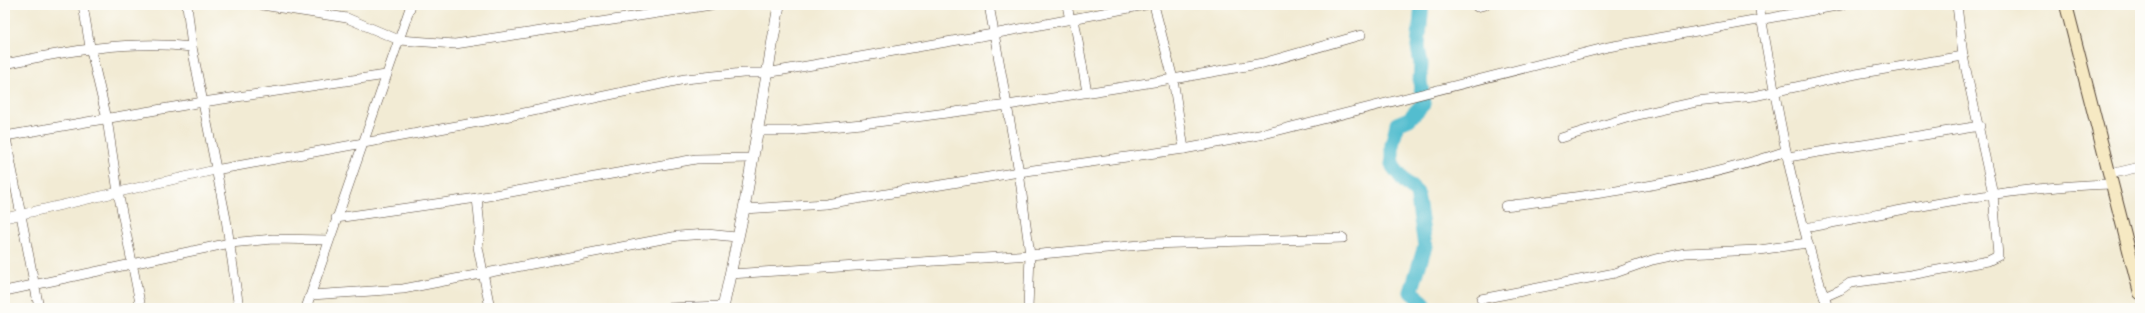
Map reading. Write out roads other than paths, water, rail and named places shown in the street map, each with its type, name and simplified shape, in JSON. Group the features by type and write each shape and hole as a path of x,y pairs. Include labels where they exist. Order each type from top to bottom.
{"main road":[{"path":"2066,5 2111,179 2137,268 2140,293"}],"street":[{"path":"83,5 90,47 107,119 118,192 141,308"},
{"path":"187,5 192,47 230,243 239,308"},
{"path":"262,5 347,18 399,40 455,44 711,5"},
{"path":"306,308 328,240 411,5"},
{"path":"666,308 723,307 736,237 744,209 766,73 779,5"},
{"path":"988,5 1008,105 1030,255 1028,308"},
{"path":"1067,5 1072,19 1087,92"},
{"path":"5,218 215,170 362,145 685,79 744,73 766,73 993,34 1145,5"},
{"path":"1154,5 1173,79 1184,149"},
{"path":"1759,5 1787,154 1807,243 1828,308"},
{"path":"744,209 826,204 1019,172 1184,149 1264,134 1608,47 1842,5"},
{"path":"1824,297 1840,290 1850,283 1910,275 1988,261 1998,256 1993,194 1980,126 1963,56 1957,5"},
{"path":"757,131 790,131 848,125 1008,105 1173,79 1263,63 1361,35"},
{"path":"5,64 90,47 167,45 192,47"},
{"path":"1561,138 1647,113 1696,102 1754,96 1856,74 1963,56"},
{"path":"39,308 5,135 203,102 386,75"},
{"path":"1505,206 1606,193 1698,176 1787,154 1980,126"},
{"path":"336,218 476,198 696,159 752,158"},
{"path":"1804,228 1993,194 2084,184 2111,179 2140,167"},
{"path":"476,198 480,227 478,247 490,308"},
{"path":"311,295 403,289 678,236 707,234 736,237"},
{"path":"730,274 1030,255 1151,244 1343,238"},
{"path":"5,292 230,243 273,239 328,240"},
{"path":"1481,299 1615,273 1652,260 1685,253 1759,250 1807,243"}],"waterway":[{"path":"1422,5 1418,47 1421,64 1420,82 1424,103 1409,119 1397,124 1392,145 1392,165 1404,181 1417,193 1425,246 1411,292 1423,302 1422,308"}]}
